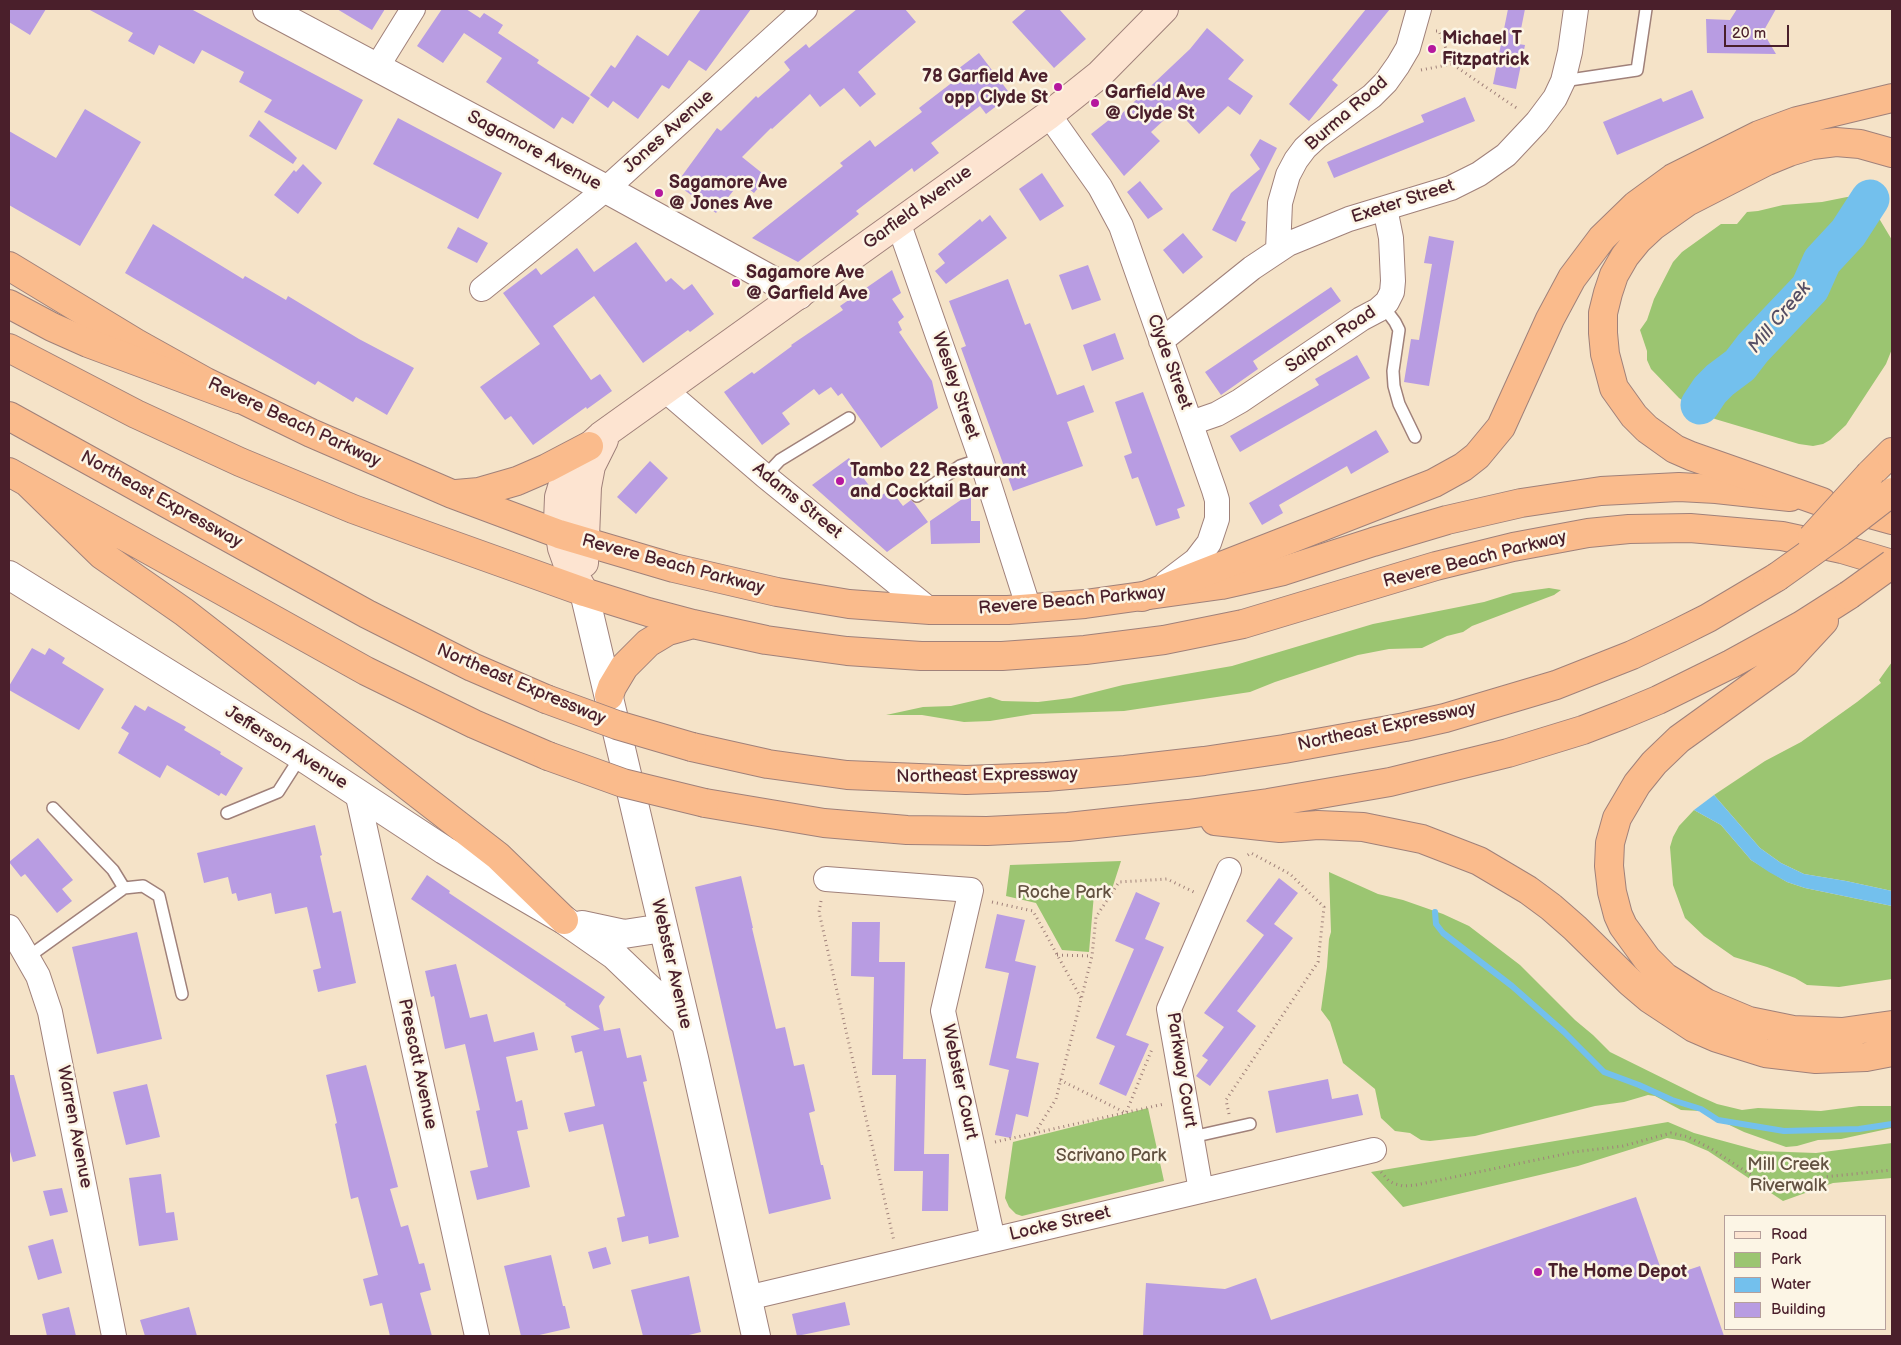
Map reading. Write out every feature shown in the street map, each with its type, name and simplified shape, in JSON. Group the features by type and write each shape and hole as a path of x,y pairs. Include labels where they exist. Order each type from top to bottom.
{"highway":[{"path":"1142,597 1434,483 1463,467 1477,456 1501,427 1550,319 1572,278 1602,238 1636,205 1680,174 1759,135 1797,121 1892,98"},
{"path":"1822,502 1690,456 1675,449 1648,429 1634,416 1614,388 1605,354 1602,333 1603,313 1611,284 1625,256 1653,226 1687,202 1767,161 1812,145 1836,142 1860,144 1892,153"},
{"name":"Revere Beach Parkway","path":"9,266 173,364 239,399 310,433 452,494 572,538 674,568 777,592 849,604 930,610 1029,608 1142,597 1221,585 1264,576 1447,520 1521,502 1557,496 1640,488 1679,487 1753,492 1822,502 1892,520"},
{"path":"9,304 52,327 88,343 239,399"},
{"name":"Revere Beach Parkway","path":"9,348 136,414 270,476 353,509 584,592 693,624 766,640 886,654 1002,656 1085,650 1164,640 1243,624 1484,554 1549,539 1629,529 1690,528 1782,536 1842,549 1892,564"},
{"name":"Northeast Expressway","path":"9,416 367,614 472,667 546,700 617,725 692,747 768,764 827,773 888,778 1006,779 1115,771 1204,761 1284,749 1445,718 1556,685 1632,655 1672,636 1715,614 1778,577 1833,538 1892,492"},
{"path":"452,494 478,492 516,481 547,468 589,446"},
{"path":"1778,577 1892,452"},
{"path":"18,477 366,671 474,724 548,756 623,783 705,804 824,823 907,830 1028,829 1108,823 1166,816 1268,803 1390,782 1492,758 1583,730 1658,700 1773,641 1849,595 1892,564"},
{"path":"18,477 102,555 177,607 498,856 564,920"},
{"path":"1849,595 1786,662 1691,729 1654,763 1629,796 1617,818 1610,843 1610,879 1618,915 1630,938 1666,977 1706,1003 1749,1021 1793,1030 1842,1032 1892,1025"},
{"path":"608,696 624,667 648,643 668,631 693,624"},
{"path":"1166,816 1280,828 1318,825 1363,827 1422,839 1479,861 1528,890 1557,912 1650,999 1686,1023 1717,1038 1765,1053 1816,1059 1866,1057 1892,1052"}],"main road":[{"name":"Garfield Avenue","path":"584,592 572,538 558,509 563,484 572,465 589,446 1049,114 1100,75 1164,9"},
{"name":"Garfield Avenue","path":"572,538 585,499 591,466 600,446 612,429"}],"street":[{"name":"Sagamore Avenue","path":"267,9 606,189 799,295"},
{"path":"377,67 413,9"},
{"name":"Jones Avenue","path":"482,289 606,189 805,9"},
{"name":"Exeter Street","path":"1161,341 1252,268 1278,250 1320,230 1440,192 1470,179 1506,155 1538,122 1555,98 1563,81 1570,52 1576,9"},
{"name":"Burma Road","path":"1278,250 1280,203 1285,184 1296,160 1318,136 1372,96 1386,82 1404,56 1416,20"},
{"name":"Clyde Street","path":"1049,114 1100,187 1115,212 1191,423 1214,490 1218,509 1216,526 1209,543 1196,560 1175,577 1142,597"},
{"name":"Saipan Road","path":"1191,423 1217,414 1240,401 1383,306 1390,298 1393,281 1391,238 1385,208"},
{"name":"Wesley Street","path":"898,222 981,459 1029,608"},
{"name":"Adams Street","path":"665,390 765,476 930,610"},
{"name":"Jefferson Avenue","path":"9,575 301,756 444,850 564,920 614,954 685,1023"},
{"name":"Webster Avenue","path":"584,592 756,1336"},
{"name":"Prescott Avenue","path":"357,792 477,1336"},
{"name":"Parkway Court","path":"1201,1191 1169,1009 1229,870"},
{"path":"826,878 971,890 969,897"},
{"name":"Webster Court","path":"969,897 943,1011 993,1240"},
{"name":"Jefferson Avenue","path":"564,920 624,934 663,928"},
{"name":"Warren Avenue","path":"9,928 38,976 50,1012 114,1336"},
{"name":"Locke Street","path":"747,1298 1374,1150"}],"lane":[{"path":"1563,81 1637,70 1646,9"},
{"path":"1383,306 1399,330 1393,380 1400,404 1415,437"},
{"path":"765,476 780,460 849,418"},
{"path":"917,496 960,466 981,459"},
{"path":"227,813 278,792 301,756"},
{"path":"53,808 113,870 124,888"},
{"path":"28,957 124,888 143,886 159,896 182,994"},
{"path":"1192,1137 1250,1124"}],"path":[{"path":"1416,20 1439,31 1452,64 1538,122"},
{"path":"1229,870 1251,853 1290,874 1324,907 1318,962 1226,1100 1232,1129"},
{"path":"826,878 818,912 898,1262"},
{"path":"1035,1133 1056,1099 1092,956 1096,917 1119,882 1166,879 1215,901"},
{"path":"969,897 1033,911 1081,999"},
{"path":"1057,955 1092,956"},
{"path":"1126,1113 1155,1043"},
{"path":"1060,1080 1126,1113"},
{"path":"973,1147 1184,1100"},
{"path":"1374,1150 1383,1175 1388,1181 1403,1186 1416,1185 1574,1152 1618,1147 1671,1133 1710,1148 1777,1192 1815,1178 1892,1170"}],"green space":[{"path":"1856,197 1867,202 1892,240 1892,349 1886,364 1846,425 1823,444 1813,446 1799,444 1715,419 1694,409 1679,398 1651,369 1640,330 1647,320 1654,299 1673,262 1682,252 1721,224 1737,224 1747,212 1783,205 1822,202"},
{"path":"1549,588 1561,590 1554,595 1472,626 1463,632 1447,636 1422,648 1389,649 1358,655 1250,692 1124,711 1033,714 990,721 964,722 922,715 886,715 923,707 951,706 990,697 1002,701 1038,702 1071,698 1123,685 1232,666 1373,624 1484,602 1513,593"},
{"path":"1892,662 1892,891 1804,874 1781,863 1760,848 1714,795 1765,761 1801,742 1857,702 1881,683 1879,680"},
{"path":"1694,810 1721,825 1751,860 1787,882 1805,888 1892,906 1892,979 1839,987 1807,985 1767,967 1734,957 1704,936 1685,918 1673,885 1670,847 1679,826"},
{"name":"Roche Park","path":"1121,861 1112,889 1094,894 1089,952 1062,950 1036,903 1006,896 1010,865"},
{"path":"1329,872 1378,894 1403,900 1443,914 1469,926 1520,965 1610,1052 1699,1096 1717,1104 1742,1110 1758,1108 1821,1111 1859,1106 1892,1106 1892,1128 1841,1139 1818,1140 1786,1147 1744,1132 1700,1111 1681,1110 1655,1096 1648,1095 1624,1102 1595,1106 1475,1136 1430,1141 1421,1140 1410,1133 1395,1131 1381,1118 1375,1089 1343,1063 1330,1022 1321,1010 1331,932"},
{"name":"Scrivano Park","path":"1148,1108 1164,1181 1022,1216 1016,1214 1009,1207 1005,1198 1013,1142"},
{"name":"Mill Creek Riverwalk","path":"1668,1122 1694,1133 1760,1151 1816,1153 1892,1143 1892,1178 1833,1183 1783,1201 1708,1151 1684,1141 1667,1138 1578,1166 1403,1207 1371,1172"}],"water":[{"path":"1714,795 1760,848 1781,863 1804,874 1892,891 1892,906 1805,888 1787,882 1769,872 1751,860 1721,825 1694,810"}],"building":[{"path":"9,9 46,9 30,35 9,22"},
{"path":"88,9 191,9 363,100 336,150 264,112 272,100 239,82 244,72 202,50 194,64 159,45 154,55 128,41 133,33"},
{"path":"337,9 385,9 372,30"},
{"path":"442,9 466,9 480,18 484,13 503,25 498,33 539,60 537,63 590,98 573,124 562,117 554,129 486,82 502,58 464,33 443,63 417,46"},
{"path":"701,9 751,9 706,71 689,60 669,89 662,85 638,119 613,101 608,108 590,95 611,65 615,68 637,35 668,56"},
{"path":"857,9 905,9 916,22 858,72 876,94 860,107 844,88 820,107 810,94 771,128 742,157 767,177 754,193 740,182 716,213 676,184 717,128 721,131 756,96 758,98 790,70 784,62 806,44 809,48"},
{"path":"1027,9 1059,9 1086,39 1054,68 1012,22"},
{"path":"1366,9 1390,9 1332,80 1338,85 1309,121 1289,104"},
{"path":"1508,9 1525,9 1518,44 1525,45 1516,89 1493,84"},
{"path":"1737,9 1776,9 1763,32 1776,54 1707,53 1706,19 1730,20"},
{"path":"1207,28 1244,60 1228,79 1253,96 1240,115 1228,106 1199,134 1176,109 1151,132 1160,141 1124,176 1091,134 1114,116 1117,118 1190,49"},
{"path":"979,53 1011,95 986,114 980,106 931,143 939,153 914,172 912,168 856,211 859,214 798,262 752,238 843,166 840,163 870,140 875,147 922,112 919,108 958,78 954,72"},
{"path":"1692,90 1704,118 1617,155 1603,122 1661,98 1663,102"},
{"path":"1465,97 1475,121 1334,178 1327,162 1424,122 1421,115"},
{"path":"85,109 141,142 80,246 9,205 9,131 56,158"},
{"path":"398,118 502,173 478,219 373,164"},
{"path":"259,120 297,158 293,164 249,136"},
{"path":"1260,139 1277,148 1241,220 1246,222 1236,242 1212,230 1231,193 1260,169 1250,155"},
{"path":"303,164 322,183 298,214 274,195 294,170 296,172"},
{"path":"1042,173 1064,206 1040,221 1019,189"},
{"path":"1140,181 1163,209 1148,219 1127,192"},
{"path":"990,215 1007,238 946,284 935,271 945,263 938,254 980,219 982,222"},
{"path":"153,224 243,279 245,276 286,300 288,296 359,339 414,368 387,415 356,397 353,402 318,381 315,385 125,273"},
{"path":"458,227 488,243 477,263 447,248"},
{"path":"1183,233 1203,257 1183,274 1163,250"},
{"path":"1429,236 1454,241 1429,386 1404,382 1411,339 1419,340 1432,264 1424,263"},
{"path":"636,242 666,282 671,278 684,290 692,284 714,314 690,332 688,330 643,363 594,296 553,326 591,380 600,374 612,391 533,445 511,416 505,420 480,387 540,344 503,293 536,268 541,275 577,248 594,272"},
{"path":"1088,265 1101,300 1072,310 1059,275"},
{"path":"892,270 901,293 892,299 904,317 898,322 902,330 899,332 932,381 938,408 881,448 842,393 838,396 831,387 819,395 814,389 782,413 790,424 762,445 724,392 752,372 754,374 791,345 843,310 840,306"},
{"path":"1008,279 1025,325 1030,323 1057,395 1084,385 1094,412 1067,422 1083,466 1013,491 961,348 966,346 949,301"},
{"path":"1331,287 1341,301 1253,361 1258,369 1221,395 1205,372"},
{"path":"1115,333 1124,359 1092,371 1083,345"},
{"path":"1357,355 1370,378 1240,452 1230,436 1319,385 1315,379"},
{"path":"1143,392 1185,506 1177,509 1180,518 1156,526 1138,477 1132,479 1124,456 1132,453 1115,402"},
{"path":"1376,430 1389,452 1351,474 1347,466 1279,505 1283,513 1262,525 1249,503"},
{"path":"849,458 878,498 890,489 903,506 911,500 928,522 887,552 812,485"},
{"path":"650,461 668,478 636,514 617,497"},
{"path":"971,493 971,521 980,521 980,543 931,544 930,521"},
{"path":"32,648 45,655 49,648 65,658 62,663 104,689 79,730 9,690 9,686"},
{"path":"135,705 145,711 148,706 186,727 184,730 221,752 220,754 243,768 226,796 221,793 219,796 167,765 160,778 118,753 129,733 121,728"},
{"path":"315,825 333,913 341,911 356,983 318,992 313,970 321,968 307,907 275,914 271,893 238,901 236,893 232,894 228,877 204,883 197,853"},
{"path":"38,838 73,880 62,889 72,901 57,913 25,874 21,877 9,862"},
{"path":"427,875 450,891 449,893 605,997 599,1006 604,1031 620,1028 627,1058 641,1055 647,1081 643,1082 679,1237 649,1244 648,1236 622,1242 617,1218 625,1216 603,1124 569,1132 564,1113 595,1106 582,1051 575,1053 571,1036 600,1029 411,899"},
{"path":"741,876 776,1029 785,1027 794,1066 804,1064 815,1111 809,1113 831,1199 769,1214 695,887"},
{"path":"1279,878 1298,893 1274,924 1293,938 1237,1011 1256,1026 1210,1086 1196,1076 1208,1060 1202,1056 1224,1027 1204,1013 1264,935 1246,921"},
{"path":"1136,892 1160,903 1145,939 1164,947 1126,1035 1149,1044 1126,1096 1099,1084 1115,1046 1096,1038 1134,949 1115,941"},
{"path":"997,914 1025,920 1015,961 1036,966 1016,1058 1039,1063 1028,1117 1016,1114 1011,1138 995,1135 1009,1070 989,1065 1009,973 985,968"},
{"path":"852,922 880,922 879,962 905,962 903,1059 926,1059 924,1154 949,1154 948,1211 922,1211 923,1171 894,1171 896,1075 872,1075 874,977 851,976"},
{"path":"137,932 162,1039 97,1054 72,947"},
{"path":"456,964 470,1018 487,1014 494,1042 534,1032 538,1050 506,1057 516,1102 522,1100 528,1129 517,1131 530,1187 477,1200 470,1171 488,1167 476,1111 480,1110 465,1044 445,1049 434,996 431,997 425,971"},
{"path":"366,1065 398,1187 390,1189 401,1227 408,1225 419,1264 424,1263 431,1290 420,1293 432,1336 390,1336 382,1303 370,1306 363,1279 378,1275 358,1197 351,1199 326,1075"},
{"path":"9,1075 14,1075 36,1156 13,1162 9,1148"},
{"path":"1328,1079 1332,1099 1358,1094 1363,1115 1276,1133 1268,1091"},
{"path":"147,1084 160,1137 126,1145 113,1092"},
{"path":"161,1174 166,1213 174,1212 178,1240 139,1246 129,1178"},
{"path":"62,1188 68,1212 50,1216 43,1191"},
{"name":"The Home Depot","path":"1636,1197 1664,1278 1700,1266 1724,1336 1143,1336 1146,1283 1225,1289 1256,1278 1271,1320"},
{"path":"53,1239 62,1273 38,1280 28,1246"},
{"path":"606,1247 611,1264 593,1269 588,1252"},
{"path":"551,1255 570,1328 535,1336 521,1336 504,1266"},
{"path":"689,1276 701,1332 685,1336 643,1336 631,1290"},
{"path":"845,1302 850,1325 797,1336 792,1314"},
{"path":"69,1307 76,1336 47,1336 42,1314"},
{"path":"189,1307 197,1336 145,1336 140,1320"}],"waterway":[{"name":"Mill Creek","path":"1700,405 1710,390 1740,365 1753,348 1810,288 1822,261 1848,233 1870,199"},
{"path":"1435,912 1436,924 1443,933 1512,986 1564,1032 1604,1072 1672,1100 1701,1109 1718,1120 1784,1131 1859,1129 1892,1124"}],"place":[{"name":"Michael T Fitzpatrick","path":"1432,49"},
{"name":"78 Garfield Ave opp Clyde St","path":"1058,87"},
{"name":"Garfield Ave @ Clyde St","path":"1095,103"},
{"name":"Sagamore Ave @ Jones Ave","path":"659,193"},
{"name":"Sagamore Ave @ Garfield Ave","path":"736,283"},
{"name":"Tambo 22 Restaurant and Cocktail Bar","path":"840,481"},
{"name":"The Home Depot","path":"1538,1272"}]}
